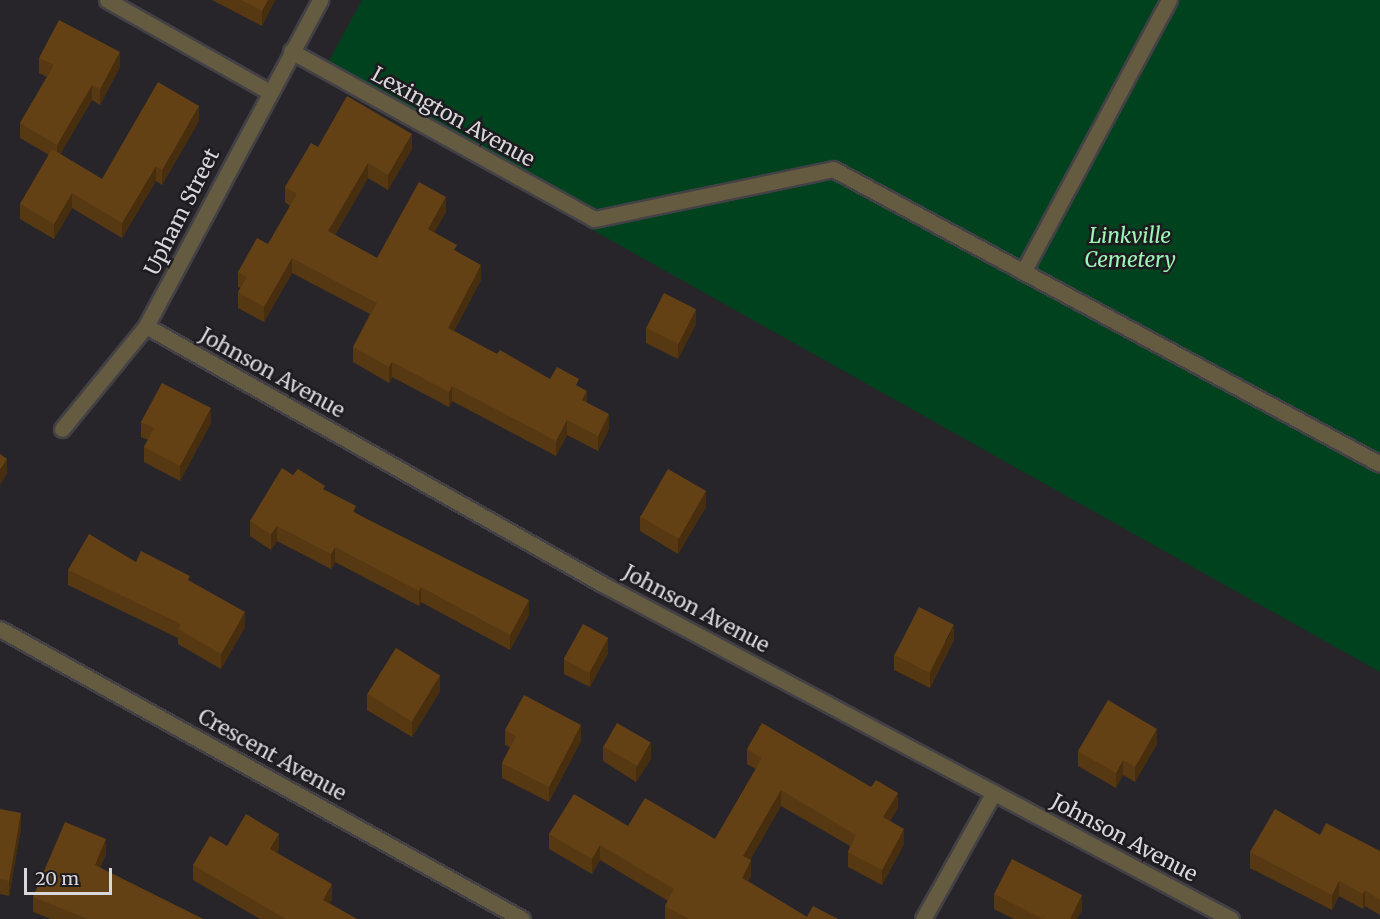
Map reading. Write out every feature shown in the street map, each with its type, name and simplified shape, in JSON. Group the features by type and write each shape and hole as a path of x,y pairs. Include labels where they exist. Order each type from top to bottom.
{"street":[{"path":"107,0 268,91"},
{"name":"Upham Street","path":"62,429 146,326 268,91 320,0"},
{"path":"1169,0 1023,272 1380,464"},
{"name":"Lexington Avenue","path":"291,51 594,219 833,169 1023,272"},
{"name":"Johnson Avenue","path":"146,326 606,586 1231,919"},
{"name":"Crescent Avenue","path":"0,629 522,919"},
{"path":"923,919 994,792"}],"green space":[{"name":"Linkville Cemetery","path":"362,0 1380,0 1380,672 320,77"}],"building":[{"path":"241,0 268,0 262,11"},
{"path":"59,20 120,52 100,89 92,85 57,145 20,123 54,65 39,58"},
{"path":"158,82 199,106 162,170 156,166 122,223 72,193 54,224 20,204 52,149 102,179"},
{"path":"347,96 412,134 388,175 368,163 328,231 377,258 419,182 446,197 428,229 457,245 454,250 481,265 448,328 497,354 500,350 550,379 557,367 579,379 576,385 587,391 582,400 609,414 598,436 567,420 556,441 452,386 449,392 392,362 389,367 353,347 377,303 292,258 264,307 238,292 247,277 238,272 257,238 268,244 297,194 285,187 311,143 318,147"},
{"path":"664,293 696,309 678,344 646,328"},
{"path":"162,383 211,408 180,466 144,447 154,428 141,422"},
{"path":"0,454 7,459 0,470"},
{"path":"282,468 293,475 298,469 325,486 323,489 356,506 353,512 529,600 510,635 421,587 419,591 335,547 331,554 277,526 271,534 250,521"},
{"path":"668,469 706,491 679,539 640,517"},
{"path":"89,534 136,562 141,551 190,576 188,580 245,612 221,654 178,629 181,624 68,570"},
{"path":"919,607 954,625 929,673 894,655"},
{"path":"583,624 608,638 589,673 564,659"},
{"path":"396,648 440,676 411,721 367,694"},
{"path":"524,695 581,725 549,787 502,763 516,736 505,730"},
{"path":"1108,700 1157,729 1135,767 1123,760 1116,773 1078,751"},
{"path":"617,723 651,742 637,766 604,746"},
{"path":"762,723 871,787 876,780 898,793 883,817 904,829 882,870 848,852 856,835 781,790 743,856 751,860 742,878 807,917 813,906 838,919 689,919 665,906 674,889 600,845 592,859 549,834 574,794 628,826 645,798 715,839 762,758 747,749"},
{"path":"0,809 21,813 9,881 0,879"},
{"path":"1275,809 1320,835 1326,823 1380,851 1380,900 1365,890 1363,894 1339,881 1332,895 1250,852"},
{"path":"246,814 279,834 270,849 332,884 323,900 357,919 286,919 193,865 210,836 227,846"},
{"path":"65,822 106,839 95,865 203,919 88,919 33,897"},
{"path":"1012,859 1082,895 1070,919 1043,919 994,894"}]}
